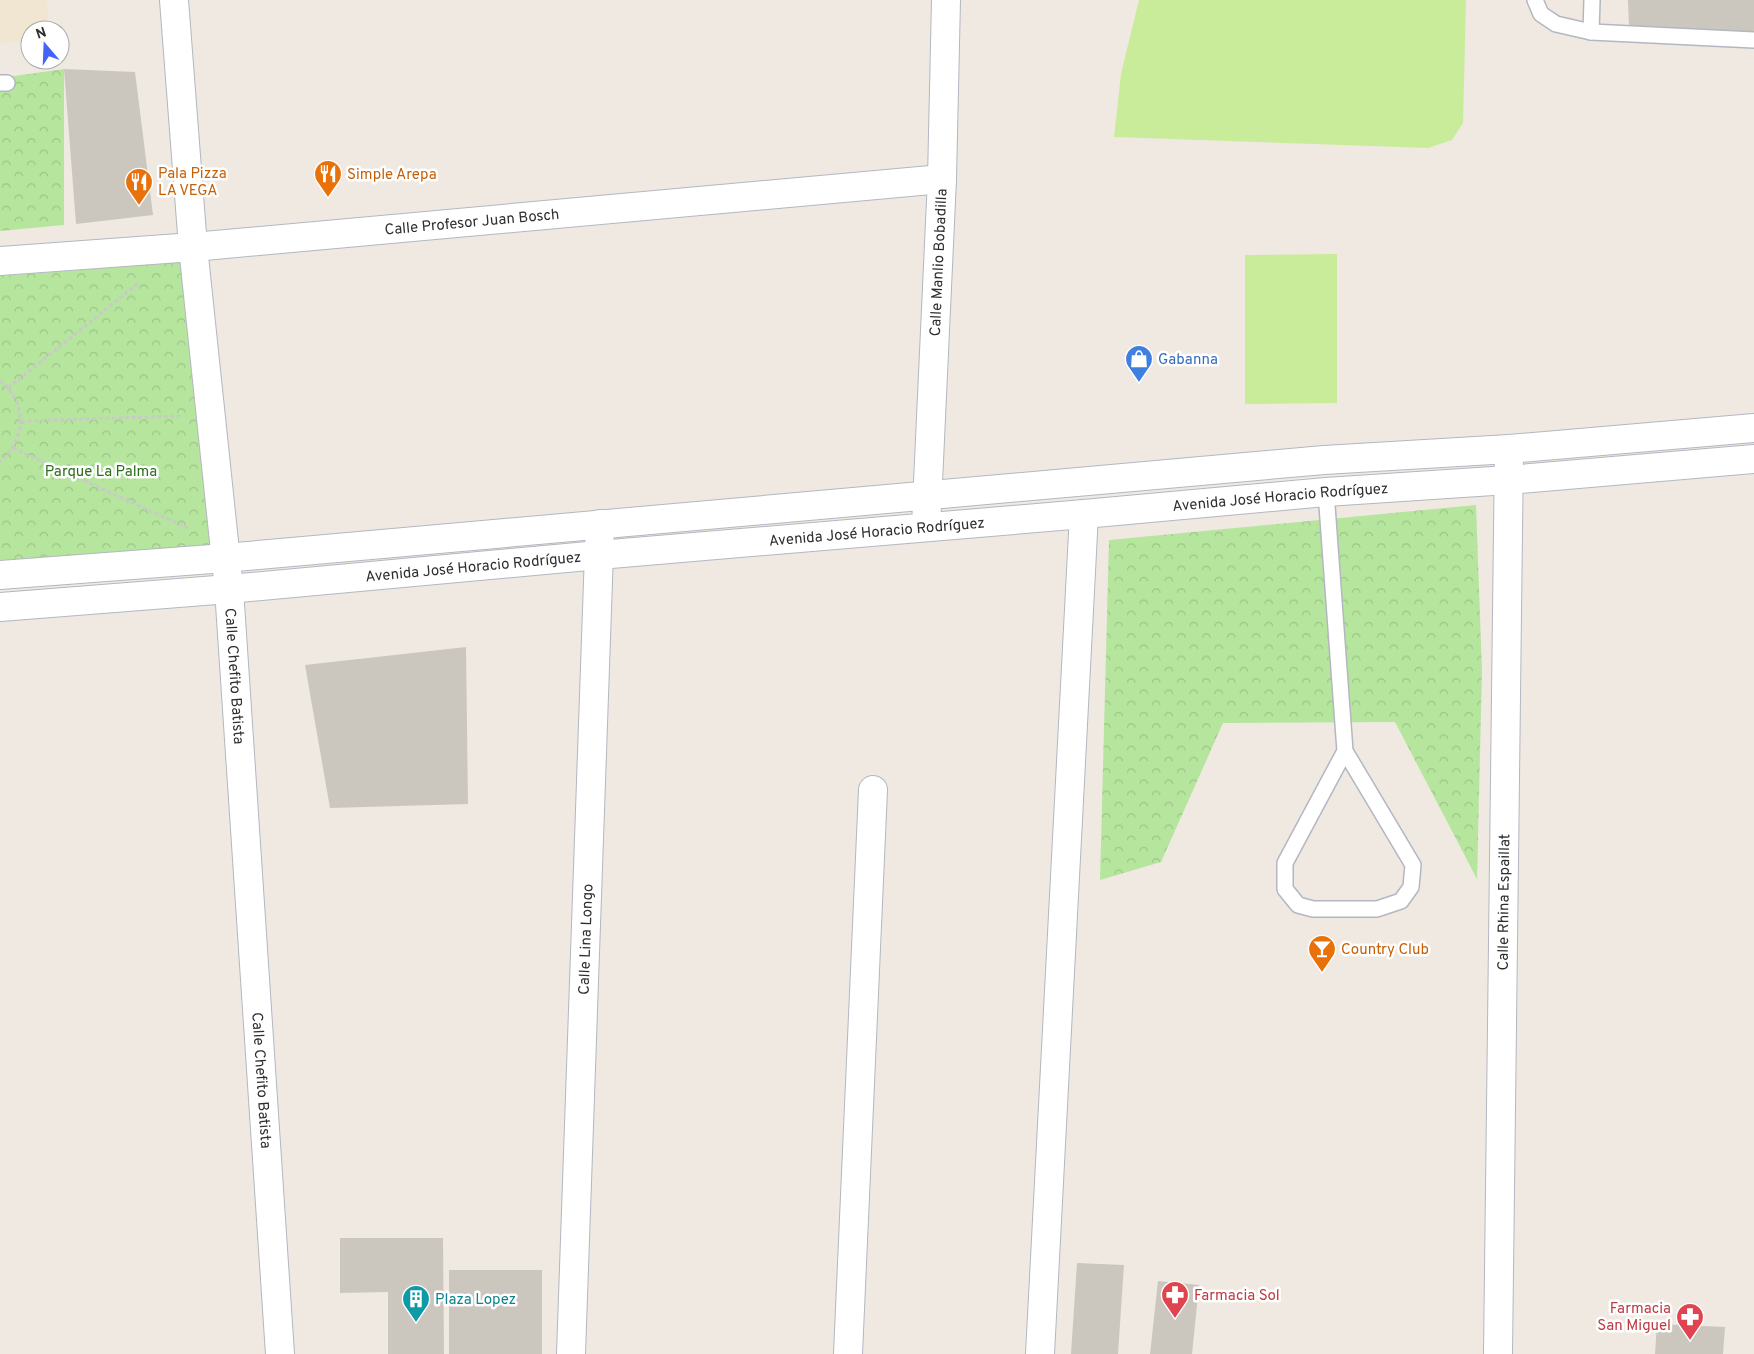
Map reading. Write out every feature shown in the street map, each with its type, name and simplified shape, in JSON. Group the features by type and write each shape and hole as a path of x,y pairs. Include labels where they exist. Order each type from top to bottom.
{"street":[{"name":"Calle Chefito Batista","path":"174,0 192,246 229,590 280,1354"},
{"name":"Calle Manlio Bobadilla","path":"926,526 942,179 946,0"},
{"name":"Calle Profesor Juan Bosch","path":"0,261 192,246 942,179"},
{"name":"Avenida José Horacio Rodríguez","path":"0,575 225,558 1324,460 1509,449 1754,428"},
{"name":"Calle Rhina Espaillat","path":"1498,1354 1509,449"},
{"name":"Avenida José Horacio Rodríguez","path":"0,607 229,590 599,555 1326,492 1508,480 1754,459"},
{"path":"1040,1354 1084,514"},
{"name":"Calle Lina Longo","path":"571,1354 600,524"},
{"path":"848,1354 873,790"}],"lane":[{"path":"1535,0 1541,14 1556,24 1591,32 1754,40"},
{"path":"1591,32 1592,0"},
{"path":"1326,492 1345,751 1412,866 1411,887 1401,901 1377,909 1313,909 1298,905 1285,890 1285,863 1345,751"}],"path":[{"path":"8,388 144,278"},
{"path":"0,381 8,388 17,402 20,422 20,431 14,448 0,462"},
{"path":"20,422 189,416"},
{"path":"14,448 191,529"}],"shaded area":[{"path":"0,0 47,0 48,20 20,20 20,41 0,44"}],"green space":[{"path":"1139,0 1466,0 1463,123 1452,140 1428,148 1114,137 1121,74"},
{"path":"64,70 64,225 0,231 0,78"},
{"path":"1337,254 1337,403 1245,404 1245,255"},
{"name":"Parque La Palma","path":"183,262 213,567 0,588 0,276"},
{"path":"1476,505 1482,671 1477,879 1395,722 1223,723 1161,862 1100,880 1109,540"}],"building":[{"path":"1628,0 1754,0 1754,35 1629,25"},
{"path":"64,70 135,72 153,215 76,224"},
{"path":"466,647 468,804 330,808 305,665"},
{"name":"Plaza Lopez","path":"340,1238 443,1238 444,1354 388,1354 388,1292 340,1293"},
{"path":"1077,1263 1124,1265 1118,1354 1071,1354"},
{"path":"449,1270 542,1270 542,1354 449,1354"},
{"name":"Farmacia Sol","path":"1158,1281 1199,1285 1192,1354 1150,1354"},
{"name":"Farmacia San Miguel","path":"1657,1324 1725,1327 1723,1354 1655,1354"}],"place":[{"name":"Simple Arepa","path":"328,198"},
{"name":"Pala Pizza LA VEGA","path":"139,206"},
{"name":"Gabanna","path":"1139,383"},
{"name":"Country Club","path":"1322,973"},
{"name":"Farmacia Sol","path":"1175,1319"},
{"name":"Plaza Lopez","path":"416,1323"},
{"name":"Farmacia San Miguel","path":"1690,1341"}]}
